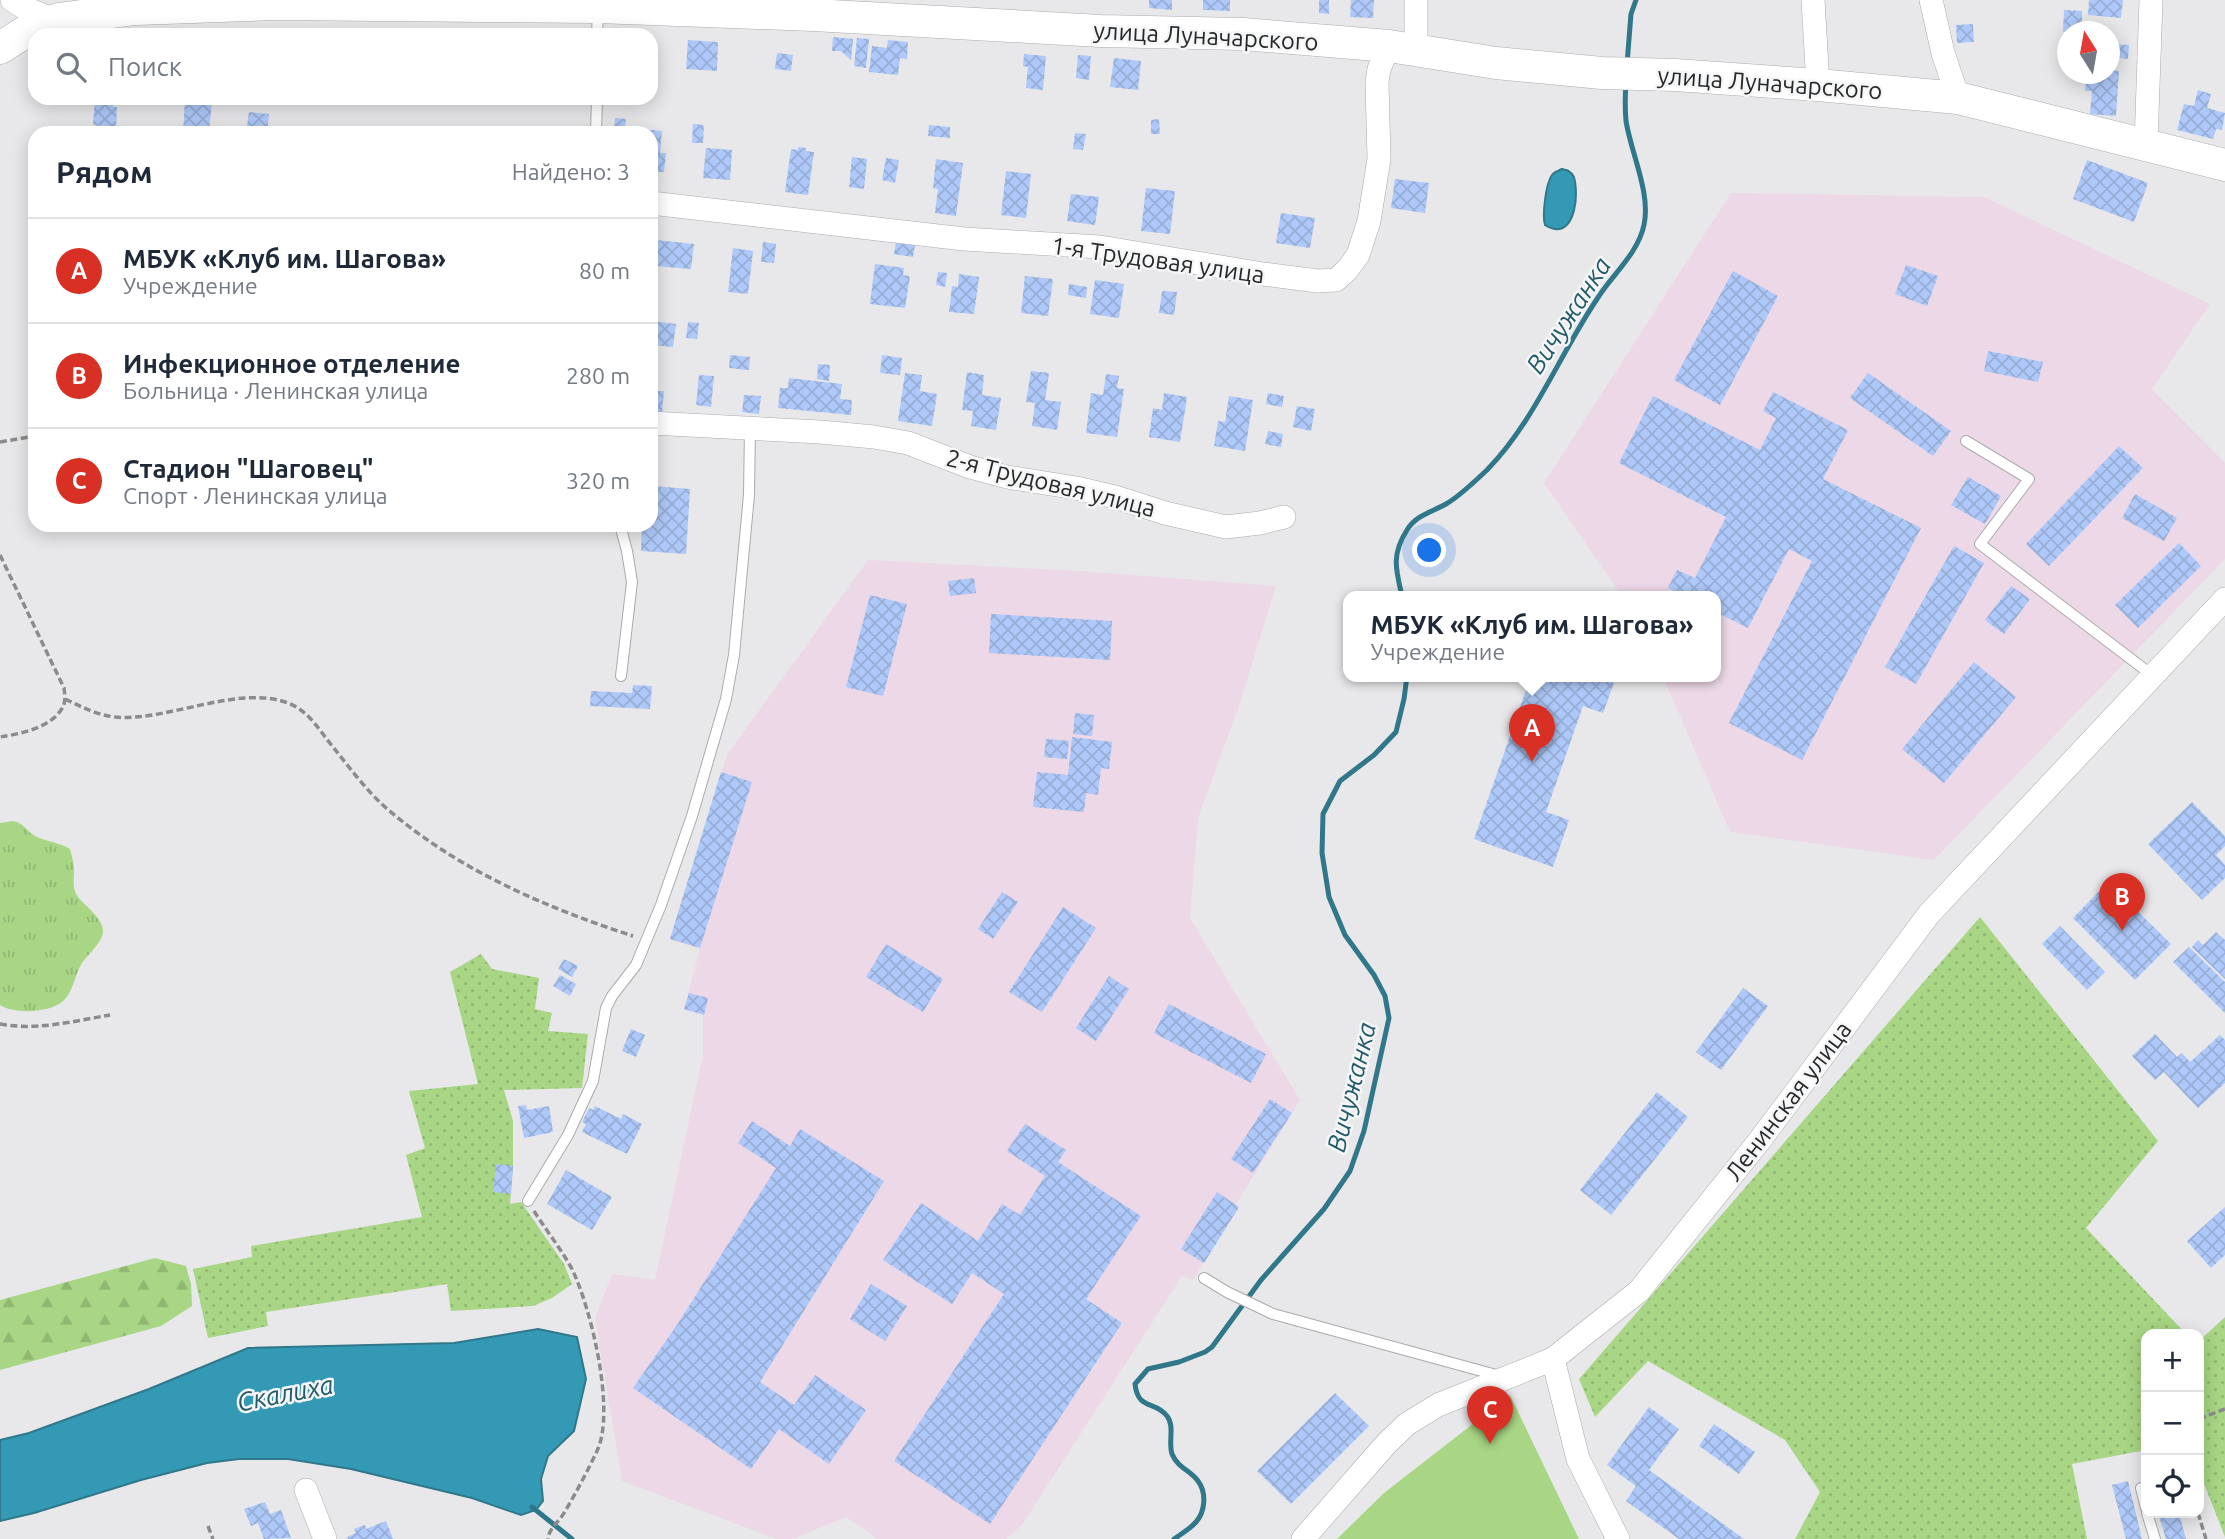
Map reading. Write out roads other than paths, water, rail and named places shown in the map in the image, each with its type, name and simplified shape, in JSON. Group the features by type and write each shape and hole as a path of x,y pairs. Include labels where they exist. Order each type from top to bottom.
{"main road":[{"name":"улица Луначарского","path":"33,28 54,20 176,3 275,4 598,21 813,15 1101,31 1243,34 1402,48 1496,63 1602,73 1818,85 1958,98 2225,165"},
{"name":"улица Луначарского","path":"0,48 28,30"}],"street":[{"path":"12,0 54,20"},
{"path":"1402,48 1416,0"},
{"path":"1813,0 1818,85"},
{"path":"1931,0 1943,53 1958,98"},
{"path":"2146,144 2151,0"},
{"name":"1-я Трудовая улица","path":"658,204 964,239 1100,247 1263,274 1318,281 1336,280 1348,270 1358,255 1369,221 1379,159 1379,69 1402,48"},
{"name":"2-я Трудовая улица","path":"658,423 834,433 908,443 970,467 1007,477 1076,488 1226,527 1284,517"},
{"name":"Ленинская улица","path":"1303,1539 1407,1424 1438,1405 1553,1359 1639,1291 1760,1140 1929,914 2225,599"},
{"path":"1553,1359 1578,1459 1618,1539"},
{"path":"306,1490 325,1539"}],"lane":[{"path":"596,126 597,105"},
{"path":"528,1201 568,1135 593,1082 606,1008 636,965 647,940 692,816 726,699 734,655 749,495 750,428"},
{"path":"1966,441 2029,479 1980,544 2152,675"},
{"path":"621,676 632,582 622,532"},
{"path":"1204,1278 1273,1314 1506,1378"},
{"path":"2149,1518 2155,1539"}],"water":[{"path":"1562,169 1572,174 1576,200 1570,220 1564,227 1556,229 1545,225 1544,207 1550,179"},
{"path":"538,1329 577,1337 586,1379 574,1431 548,1456 541,1479 543,1501 536,1510 521,1515 472,1498 351,1469 288,1459 239,1459 207,1463 141,1480 0,1521 0,1440 29,1433 149,1389 248,1348 454,1343"}],"waterway":[{"name":"Вичужанка","path":"1627,64 1631,14 1636,0"},
{"name":"Вичужанка","path":"1401,591 1397,555 1407,530 1420,517 1462,493 1504,451 1533,408 1605,287 1637,245 1644,225 1645,200 1626,121 1626,84"},
{"name":"Вичужанка","path":"1174,1539 1199,1518 1204,1502 1203,1491 1198,1481 1177,1463 1172,1454 1171,1424 1167,1416 1143,1402 1135,1384 1148,1369 1179,1362 1212,1347 1261,1280 1324,1209 1350,1171 1364,1131 1389,1018 1385,996 1374,975 1345,935 1329,897 1322,853 1323,814 1340,781 1374,755 1396,732 1406,682"},
{"name":"Скалиха","path":"532,1507 572,1539"}],"place":[{"name":"МБУК «Клуб им. Шагова»","path":"1532,762"},
{"name":"Инфекционное отделение","path":"2122,931"},
{"name":"Стадион \"Шаговец\"","path":"1490,1444"}]}
